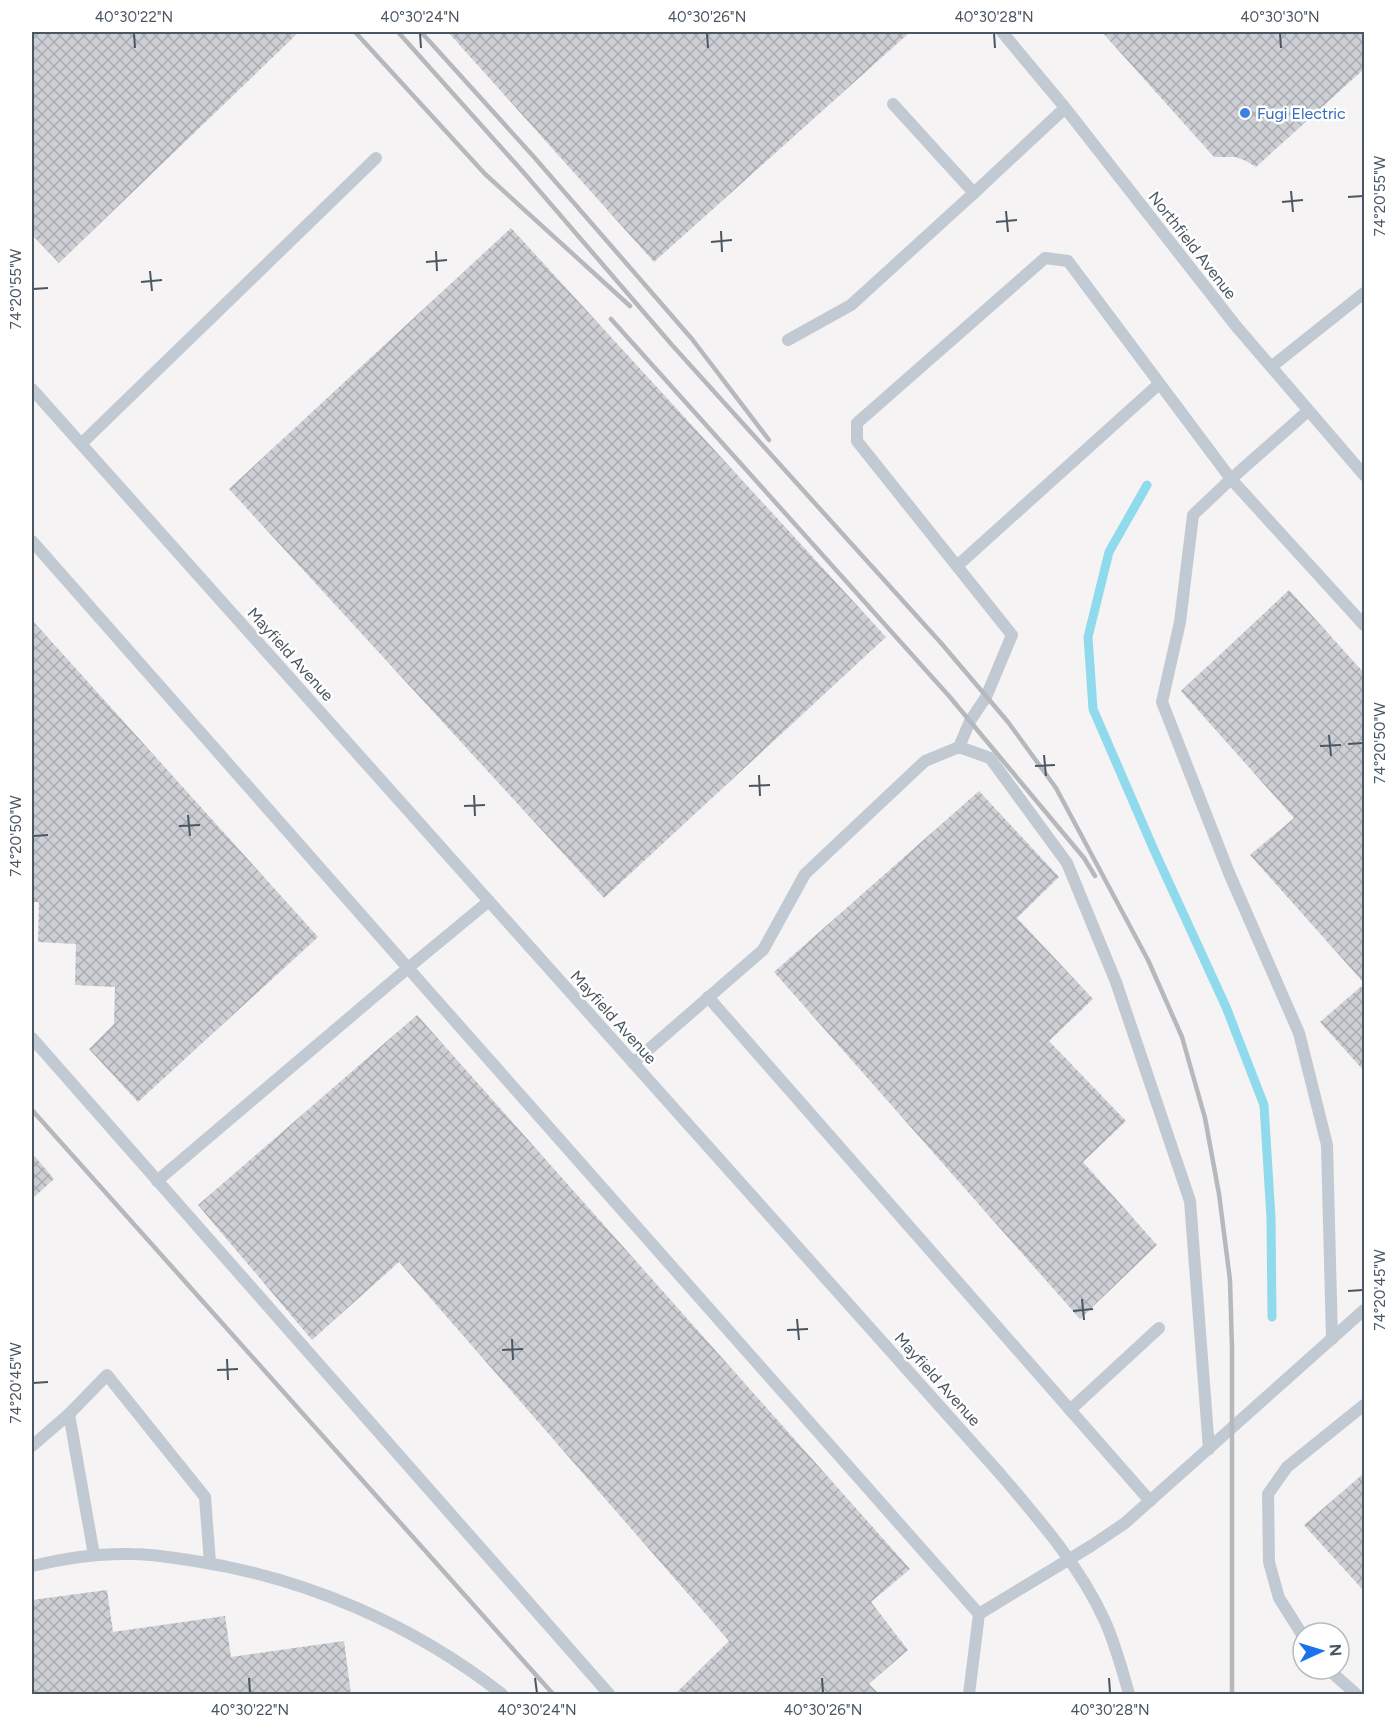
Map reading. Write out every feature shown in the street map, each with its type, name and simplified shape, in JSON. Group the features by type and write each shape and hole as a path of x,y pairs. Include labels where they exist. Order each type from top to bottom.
{"lane":[{"name":"Northfield Avenue","path":"1002,32 1065,108 1201,283 1365,475"},
{"path":"892,104 974,193"},
{"path":"788,340 851,305 1065,108"},
{"path":"81,444 376,158"},
{"path":"959,747 970,721 986,697 1012,635 857,441 857,423 1045,258 1068,261 1231,479 1365,625"},
{"path":"1271,367 1365,293"},
{"path":"957,566 1159,384"},
{"name":"Mayfield Avenue","path":"32,389 1002,1476 1050,1533 1088,1588 1104,1620 1118,1657 1128,1695"},
{"path":"1308,411 1193,515 1179,622 1162,702 1229,873 1299,1033 1327,1145 1332,1339"},
{"path":"32,541 978,1614 969,1695"},
{"path":"633,1063 763,950 805,874 924,761 959,747 990,758 1067,863 1116,982 1190,1201 1209,1449"},
{"path":"157,1180 489,901"},
{"path":"708,998 1150,1501"},
{"path":"32,1038 609,1695"},
{"path":"978,1614 1070,1560 1125,1523 1365,1310"},
{"path":"1070,1410 1159,1328"},
{"path":"32,1446 69,1414 107,1375 205,1497 210,1563"},
{"path":"1294,1621 1279,1598 1269,1562 1268,1494 1287,1467 1365,1406"},
{"path":"69,1414 94,1555"},
{"path":"32,1566 94,1555 133,1554 210,1563 248,1571 300,1586 401,1629 462,1664 502,1695"},
{"path":"1341,1681 1356,1695"}],"building":[{"path":"32,32 299,32 59,263 32,235"},
{"path":"448,32 908,32 909,33 654,262"},
{"name":"Fugi Electric","path":"1102,32 1364,32 1364,69 1256,167 1236,157 1214,157"},
{"path":"511,228 886,637 604,898 229,489"},
{"path":"1289,590 1364,673 1364,983 1250,855 1294,818 1181,691"},
{"path":"32,620 318,937 138,1102 89,1049 114,1024 115,987 75,985 76,944 38,942 39,902 32,902"},
{"path":"979,791 1059,877 1017,918 1093,999 1049,1041 1126,1121 1083,1162 1157,1245 1080,1319 774,972"},
{"path":"1364,984 1364,1071 1320,1022"},
{"path":"417,1015 910,1569 871,1602 908,1650 869,1684 879,1694 675,1694 729,1641 399,1262 312,1340 198,1205"},
{"path":"32,1153 54,1179 32,1199"},
{"path":"1364,1473 1364,1591 1304,1525"},
{"path":"107,1590 113,1632 225,1616 231,1657 344,1641 351,1694 32,1694 32,1600"}],"waterway":[{"path":"1147,485 1109,552 1088,637 1093,709 1226,1007 1264,1105 1271,1218 1272,1317"}],"railway":[{"path":"355,32 485,174 630,306"},
{"path":"398,32 524,173 672,345 941,643 1008,722 1056,788 1148,960 1182,1037 1205,1118 1219,1194 1230,1280 1232,1694"},
{"path":"421,32 534,157 692,339 769,440"},
{"path":"611,319 949,696 1084,858 1095,876"},
{"path":"32,1110 553,1694"}],"place":[{"name":"Fugi Electric","path":"1245,113"}]}
